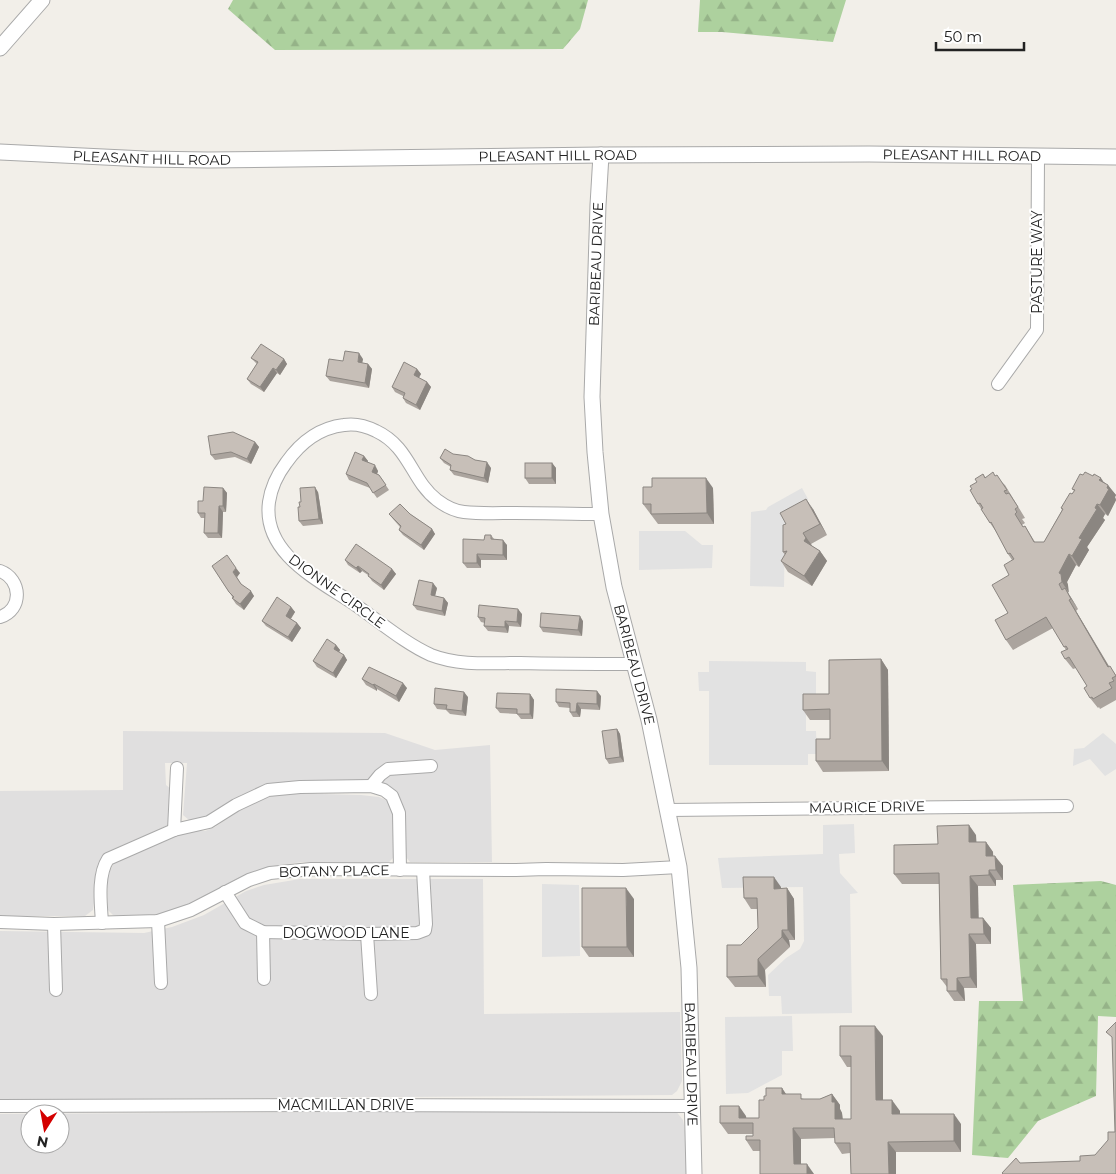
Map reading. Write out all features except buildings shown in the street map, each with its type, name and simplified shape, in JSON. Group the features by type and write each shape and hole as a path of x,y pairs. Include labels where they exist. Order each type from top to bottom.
{"street":[{"path":"0,48 42,0"},
{"name":"PLEASANT HILL ROAD","path":"0,152 135,159 208,160 869,154 1116,158"},
{"name":"BARIBEAU DRIVE","path":"601,155 592,396 600,514 614,587 649,720 679,867 689,968 694,1174"},
{"name":"PASTURE WAY","path":"998,384 1037,330 1038,157"},
{"name":"DIONNE CIRCLE","path":"600,514 480,513 453,509 443,504 426,489 400,448 392,441 366,427 347,424 326,429 316,434 290,457 276,479 271,492 269,518 271,531 277,542 283,551 299,566 396,633 440,658 470,662 635,664"},
{"path":"0,571 11,577 16,586 18,597 13,608 5,616 0,617"},
{"path":"371,786 388,769 431,766"},
{"path":"174,830 177,768"},
{"path":"102,923 102,877 103,867 108,859 174,830 209,822 236,805 268,790 300,787 371,786 384,790 392,796 399,813 400,870"},
{"name":"MAURICE DRIVE","path":"668,810 710,808 1067,806"},
{"name":"BOTANY PLACE","path":"0,922 54,924 158,921 191,910 249,880 270,873 311,869 623,870 679,867"},
{"name":"DOGWOOD LANE","path":"225,892 245,923 264,932 417,933 425,930 426,924 423,870"},
{"path":"158,921 161,983"},
{"path":"54,924 56,990"},
{"path":"264,932 264,979"},
{"path":"367,934 371,994"},
{"name":"MACMILLAN DRIVE","path":"0,1106 693,1106"}],"shaded area":[{"path":"802,488 811,509 785,524 784,587 750,586 751,512 766,510 768,507"},
{"path":"639,531 685,531 702,545 713,545 712,568 639,570"},
{"path":"709,661 806,662 806,671 816,672 816,694 806,695 806,731 816,731 817,754 808,754 808,765 709,765 709,691 699,691 698,672 709,672"},
{"path":"123,731 385,733 435,750 490,745 492,862 410,862 406,857 405,819 393,792 295,785 200,820 189,820 183,815 187,763 165,763 166,785 171,789 168,825 109,853 96,887 93,910 85,916 0,916 0,791 123,790"},
{"path":"1103,733 1116,744 1116,769 1105,776 1090,759 1073,766 1074,749 1084,748"},
{"path":"283,793 361,795 379,797 388,801 393,806 395,836 393,858 388,863 302,862 280,865 239,878 186,906 160,914 118,917 108,910 107,877 114,863 123,857 183,831 205,831 215,827 252,802"},
{"path":"854,824 855,853 839,854 840,873 858,893 850,894 852,1013 782,1014 781,996 769,996 768,975 786,958 800,949 804,941 803,887 722,888 718,858 823,854 823,825"},
{"path":"300,879 483,879 484,1014 680,1012 682,1081 677,1091 672,1095 0,1100 0,931 144,933 172,927 204,915 246,891 264,885"},
{"path":"542,884 579,885 580,956 542,957"},
{"path":"792,1016 793,1051 782,1051 782,1075 748,1093 726,1094 725,1017"},
{"path":"675,1110 683,1120 685,1131 686,1174 0,1174 0,1114 20,1114 20,1154 70,1154 70,1114"}],"green space":[{"path":"233,0 588,0 580,29 563,49 275,50 228,9"},
{"path":"700,0 846,0 833,42 722,32 698,32"},
{"path":"1101,881 1116,885 1116,1017 1098,1016 1096,1096 1038,1121 1008,1158 972,1155 979,1001 1023,1001 1013,885"}]}
